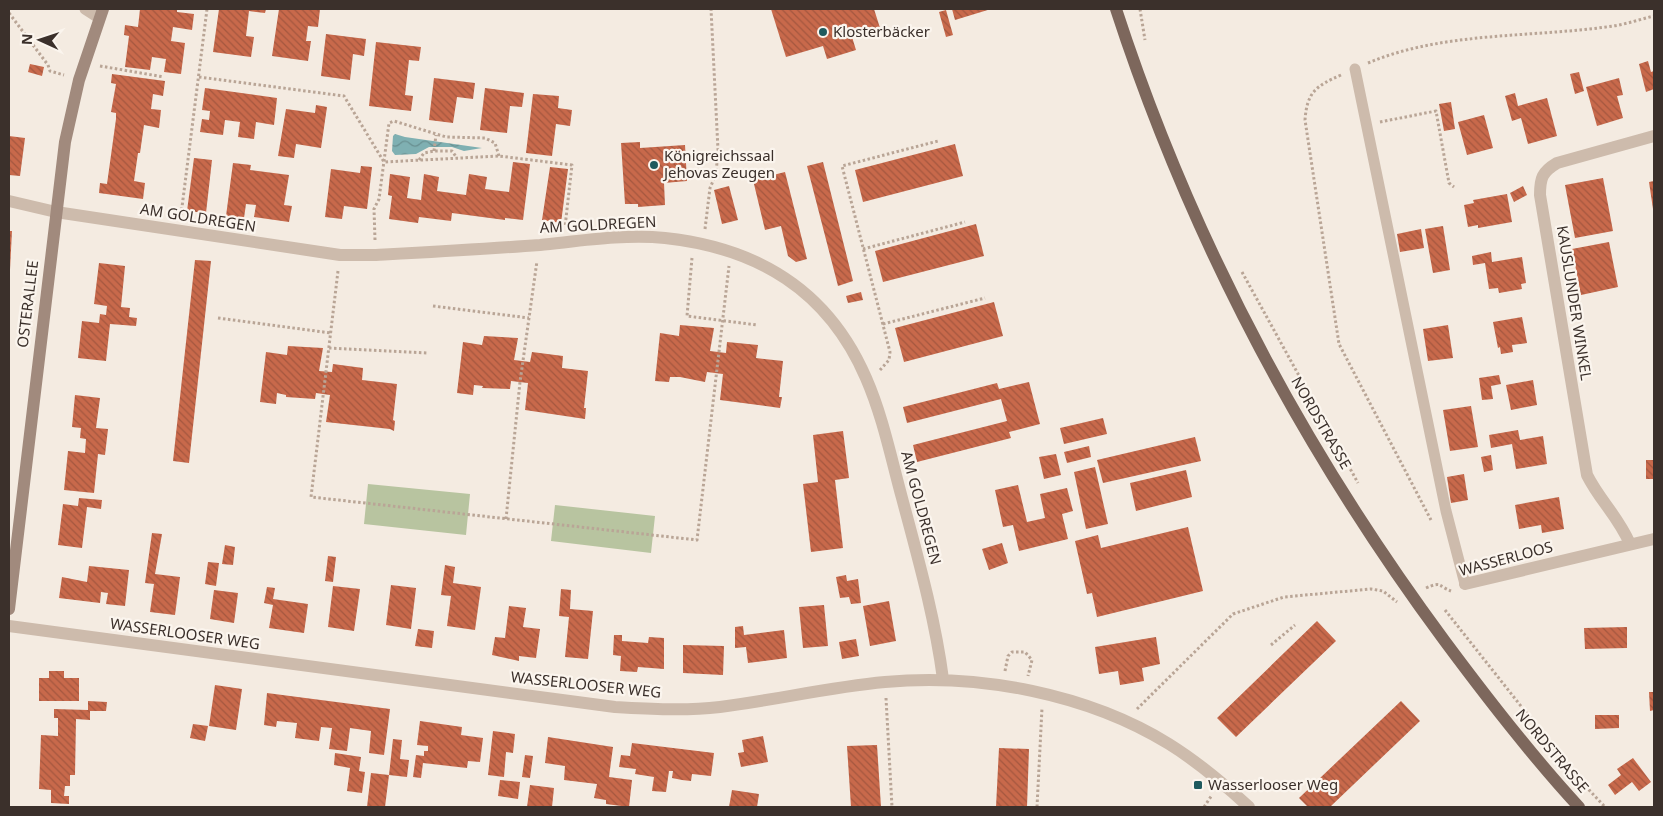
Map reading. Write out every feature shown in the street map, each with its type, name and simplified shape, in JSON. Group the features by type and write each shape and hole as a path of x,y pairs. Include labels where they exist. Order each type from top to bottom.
{"main road":[{"name":"NORDSTRASSE","path":"1116,9 1135,68 1178,178 1219,269 1266,360 1335,482 1412,596 1486,698 1579,807"}],"street":[{"name":"OSTERALLEE","path":"9,608 65,142 79,80 101,13"},
{"name":"KAUSLUNDER WINKEL","path":"1630,544 1622,524 1596,493 1587,475 1540,195 1540,182 1545,170 1557,163 1654,136"},
{"name":"AM GOLDREGEN","path":"9,201 56,212 340,255 376,255 563,242 663,238 730,251 771,268 812,298 838,328 866,377 880,416 914,541 939,646 943,679"},
{"name":"WASSERLOOS","path":"1465,584 1630,544 1654,540"},
{"name":"WASSERLOOSER WEG","path":"9,626 615,707 667,710 720,707 885,682 943,679 1002,686 1066,699 1124,722 1168,744 1220,781 1249,807"}],"lane":[{"path":"85,9 101,13"},
{"path":"1355,69 1446,511 1465,584"}],"path":[{"path":"179,231 208,9"},
{"path":"712,9 718,150 716,174 710,188 698,244 687,316 757,324"},
{"path":"1140,9 1146,45"},
{"path":"9,13 48,65 50,71 79,80"},
{"path":"1433,524 1339,344 1305,120 1306,101 1323,83 1394,52 1464,40 1614,26 1654,16"},
{"path":"86,61 108,69 164,77"},
{"path":"199,77 344,96 384,162"},
{"path":"1367,124 1436,111 1449,183 1454,187"},
{"path":"376,255 374,215 379,199 389,123 394,121 406,124 436,136 485,138 495,144 500,156"},
{"path":"435,149 436,136"},
{"path":"866,377 884,368 889,360 890,352 842,166 938,141"},
{"path":"419,160 424,153 435,149 452,151 457,158"},
{"path":"384,162 500,156 542,164 572,165 563,242"},
{"path":"863,249 964,222"},
{"path":"506,519 539,245"},
{"path":"340,255 311,496 697,540 730,251"},
{"path":"1241,270 1360,485"},
{"path":"883,324 985,298"},
{"path":"433,306 529,318"},
{"path":"218,318 331,332"},
{"path":"329,348 428,352"},
{"path":"1421,579 1433,595"},
{"name":"WASSERLOOS","path":"1427,587 1443,584 1449,591 1454,591 1465,584"},
{"path":"1124,722 1233,614 1284,598 1371,589 1383,591 1397,602 1404,602 1427,587"},
{"path":"1439,602 1577,778 1605,807"},
{"path":"1272,645 1295,625"},
{"path":"1002,686 1008,656 1012,652 1025,652 1032,660 1026,690"},
{"path":"885,682 892,807"},
{"path":"1037,807 1043,694"}],"green space":[{"path":"368,484 470,494 466,535 364,524"},
{"path":"555,505 655,516 651,553 551,541"}],"water":[{"path":"395,134 482,148 464,151 452,147 429,147 416,154 395,155 392,151 393,136"}],"building":[{"path":"140,9 177,9 177,12 194,14 192,30 173,27 171,41 185,43 181,74 164,72 166,59 152,57 150,70 125,67 129,36 124,35 125,25 138,27"},
{"path":"219,9 266,9 265,13 249,11 246,36 254,37 251,57 213,52"},
{"path":"279,9 320,9 318,27 308,26 306,41 311,41 308,61 272,56"},
{"name":"Klosterbäcker","path":"771,9 874,9 880,28 852,37 856,50 827,59 823,46 786,57"},
{"path":"952,9 991,9 955,20"},
{"path":"946,10 953,35 946,37 939,12"},
{"path":"326,34 366,39 364,56 353,54 350,80 321,76"},
{"path":"376,42 421,47 419,61 409,60 405,95 413,96 411,111 369,106"},
{"path":"1648,61 1651,72 1654,71 1654,89 1646,92 1639,64"},
{"path":"30,64 44,67 42,76 28,72"},
{"path":"1579,72 1584,91 1575,94 1570,74"},
{"path":"112,74 165,81 163,96 153,94 151,109 161,110 159,128 144,125 140,153 138,153 134,181 145,183 143,199 99,193 100,183 107,184 116,119 116,113 111,112 116,84 111,83"},
{"path":"434,78 475,83 473,99 457,97 453,123 429,120"},
{"path":"1619,78 1623,95 1617,96 1623,118 1597,126 1586,87"},
{"path":"205,88 277,98 274,125 256,122 254,139 238,137 240,122 225,120 223,135 200,132 202,119 209,120 210,111 202,110"},
{"path":"485,88 524,93 522,107 510,106 507,133 480,130"},
{"path":"1515,93 1518,106 1547,98 1557,136 1528,144 1521,118 1512,121 1505,96"},
{"path":"533,94 559,96 558,108 572,110 570,126 556,124 552,156 526,153"},
{"path":"1451,102 1455,129 1444,131 1439,104"},
{"path":"316,105 327,107 321,148 296,144 294,158 278,156 286,109 315,113"},
{"path":"1484,115 1493,148 1467,155 1458,122"},
{"path":"9,136 25,138 20,176 9,175"},
{"name":"Königreichssaal Jehovas Zeugen","path":"640,142 640,148 685,145 687,181 664,183 665,205 638,207 638,204 625,204 621,143"},
{"path":"955,144 963,176 863,202 855,170"},
{"path":"194,158 212,160 206,213 187,211"},
{"path":"513,162 530,164 523,220 505,218 505,220 452,213 451,221 419,217 418,223 389,219 392,196 388,195 390,174 410,177 407,198 421,200 424,174 439,177 437,191 466,195 469,174 487,177 485,189 509,192"},
{"path":"823,162 853,281 838,286 807,166"},
{"path":"233,163 251,165 250,170 289,175 284,205 292,206 289,222 254,217 256,205 246,204 244,218 226,216"},
{"path":"361,166 372,167 367,209 344,206 342,219 325,217 331,169 360,173"},
{"path":"550,167 568,169 561,223 542,220"},
{"path":"785,172 807,259 796,262 788,256 781,226 765,230 753,180"},
{"path":"1603,178 1613,231 1575,238 1565,185"},
{"path":"1654,181 1654,209 1653,209 1649,182"},
{"path":"729,186 738,220 722,224 714,190"},
{"path":"1523,186 1527,195 1514,202 1510,193"},
{"path":"1507,194 1512,222 1478,228 1478,225 1468,227 1464,205 1474,203 1473,200"},
{"path":"976,224 984,256 883,282 875,251"},
{"path":"1443,226 1450,270 1433,273 1425,229"},
{"path":"1421,229 1424,248 1400,252 1397,234"},
{"path":"9,231 12,231 10,270 9,270"},
{"path":"1609,242 1618,287 1581,295 1572,249"},
{"path":"1491,252 1492,262 1522,257 1526,283 1521,284 1522,289 1499,293 1498,288 1489,289 1485,263 1473,265 1472,256"},
{"path":"195,260 211,261 189,463 173,461"},
{"path":"99,263 125,266 121,307 130,308 129,317 137,318 136,326 110,324 106,361 78,358 82,321 99,323 100,314 106,315 107,306 94,304"},
{"path":"861,292 863,300 848,303 846,296"},
{"path":"994,302 1003,336 904,362 895,328"},
{"path":"1522,317 1527,343 1512,345 1513,352 1501,354 1493,322"},
{"path":"680,325 714,328 710,351 726,353 727,342 758,345 756,358 783,361 779,397 782,397 780,408 720,400 723,374 707,372 705,382 680,377 670,377 669,382 655,381 660,333 679,336"},
{"path":"1448,325 1453,358 1428,361 1423,329"},
{"path":"484,336 518,338 514,360 530,362 532,352 563,356 562,368 588,371 584,408 586,408 585,419 525,410 528,383 511,381 510,389 482,388 483,386 474,385 473,395 457,393 463,342 482,345"},
{"path":"288,346 323,348 319,371 332,372 333,364 363,368 362,380 397,384 393,420 395,421 394,431 326,422 330,395 316,393 315,399 286,397 286,395 277,393 276,404 260,402 266,352 287,355"},
{"path":"1499,375 1501,384 1491,386 1493,399 1482,400 1479,378"},
{"path":"1533,380 1537,405 1511,410 1506,385"},
{"path":"1029,382 1040,424 1009,432 1011,438 917,462 913,445 1007,421 1001,399 907,423 903,407 997,383 999,389"},
{"path":"75,395 100,398 96,428 108,429 105,455 98,454 94,493 64,490 68,451 85,453 86,439 80,438 81,428 72,427"},
{"path":"1471,406 1478,447 1450,451 1443,410"},
{"path":"1103,418 1107,434 1064,444 1060,428"},
{"path":"1518,430 1520,440 1543,436 1547,464 1516,469 1512,444 1491,448 1489,435"},
{"path":"843,431 849,478 835,480 843,548 811,552 803,484 818,482 813,435"},
{"path":"1195,437 1201,461 1103,483 1097,460"},
{"path":"1089,446 1091,457 1067,463 1064,452"},
{"path":"1056,454 1061,475 1044,479 1039,457"},
{"path":"1491,455 1493,470 1484,472 1481,457"},
{"path":"1646,460 1654,460 1654,479 1646,479"},
{"path":"1095,467 1108,524 1086,529 1074,472"},
{"path":"1186,470 1192,497 1136,511 1130,483"},
{"path":"1464,474 1468,500 1451,503 1447,477"},
{"path":"1018,485 1027,522 1045,518 1040,494 1067,488 1073,511 1062,514 1068,539 1019,551 1013,525 1003,527 995,490"},
{"path":"1559,497 1564,529 1542,533 1541,525 1519,529 1515,505"},
{"path":"79,498 102,500 101,509 87,507 82,548 58,545 63,504 78,506"},
{"path":"1188,527 1203,591 1097,617 1092,593 1087,594 1075,541 1098,535 1101,548"},
{"path":"152,533 162,534 155,574 180,577 175,615 150,612 154,584 145,583"},
{"path":"1002,543 1008,563 989,570 982,549"},
{"path":"225,545 235,547 233,565 222,564"},
{"path":"328,556 336,557 333,582 325,581"},
{"path":"208,562 219,563 216,586 205,584"},
{"path":"445,565 455,567 453,583 481,587 475,630 447,626 451,596 441,595"},
{"path":"89,566 129,570 125,606 106,604 108,593 101,592 100,603 59,598 62,577 87,582"},
{"path":"846,575 847,581 858,579 861,603 851,604 849,597 840,598 836,577"},
{"path":"391,585 416,588 411,629 386,625"},
{"path":"333,586 360,589 354,631 328,627"},
{"path":"267,587 275,588 273,599 308,604 304,633 269,628 273,605 264,603"},
{"path":"561,589 571,590 570,609 593,611 588,659 565,657 569,617 559,616"},
{"path":"214,590 238,593 234,623 210,619"},
{"path":"889,601 896,641 870,646 863,606"},
{"path":"824,605 828,646 803,648 799,607"},
{"path":"509,606 526,608 523,627 540,629 536,658 519,656 519,661 492,655 495,637 505,638"},
{"path":"1317,621 1336,641 1236,737 1217,718"},
{"path":"743,626 744,635 784,630 787,658 748,663 746,647 735,648 735,627"},
{"path":"1627,627 1627,648 1585,649 1584,628"},
{"path":"418,629 434,631 432,648 415,646"},
{"path":"614,635 622,635 622,641 648,643 649,637 664,638 664,669 638,667 637,672 620,671 621,656 613,655"},
{"path":"1156,637 1160,664 1142,668 1144,681 1120,685 1118,671 1099,674 1095,647"},
{"path":"856,639 859,656 842,659 839,642"},
{"path":"683,645 724,646 723,675 683,673"},
{"path":"49,671 64,671 64,678 79,678 79,701 39,701 39,678 49,678"},
{"path":"215,685 242,689 236,730 209,726"},
{"path":"1649,692 1654,692 1654,710 1650,711"},
{"path":"267,693 390,709 384,755 369,753 371,731 350,728 347,751 329,749 332,728 321,727 319,741 295,738 297,723 277,721 276,727 264,725"},
{"path":"88,701 107,702 106,711 90,711 90,720 76,719 75,775 70,775 70,786 65,786 64,796 69,796 69,804 51,803 51,790 39,789 41,735 58,736 58,718 54,718 54,709 88,710"},
{"path":"1401,701 1420,721 1330,807 1308,807 1299,798"},
{"path":"1595,715 1619,715 1619,728 1595,729"},
{"path":"420,721 462,727 461,735 483,738 480,762 468,761 467,768 423,763 421,778 413,777 416,755 424,756 424,751 428,751 428,746 417,745"},
{"path":"193,724 208,726 205,741 190,738"},
{"path":"493,731 515,734 513,753 506,752 504,777 488,775"},
{"path":"763,736 768,762 741,767 738,753 744,752 742,740"},
{"path":"548,737 613,747 609,777 632,780 629,807 606,804 606,800 594,798 597,784 564,780 565,766 545,763"},
{"path":"393,739 402,740 400,759 409,760 407,777 389,775"},
{"path":"632,743 714,753 711,776 692,774 691,781 682,780 672,778 673,771 669,771 666,792 652,791 654,777 635,774 636,769 619,767 621,755 630,756"},
{"path":"877,745 881,807 851,807 847,746"},
{"path":"999,748 1029,749 1027,807 996,807"},
{"path":"335,753 361,757 359,771 365,772 362,793 347,791 350,768 334,765"},
{"path":"525,755 533,756 530,778 522,777"},
{"path":"1633,758 1651,782 1639,791 1632,782 1615,795 1608,785 1621,775 1617,769"},
{"path":"371,773 389,775 385,807 367,807"},
{"path":"500,780 520,782 518,799 498,796"},
{"path":"530,785 554,788 552,807 527,807"},
{"path":"732,790 759,794 757,807 729,807"}],"place":[{"name":"Klosterbäcker","path":"823,32"},
{"name":"Königreichssaal Jehovas Zeugen","path":"654,165"},
{"name":"Wasserlooser Weg","path":"1198,785"}]}
